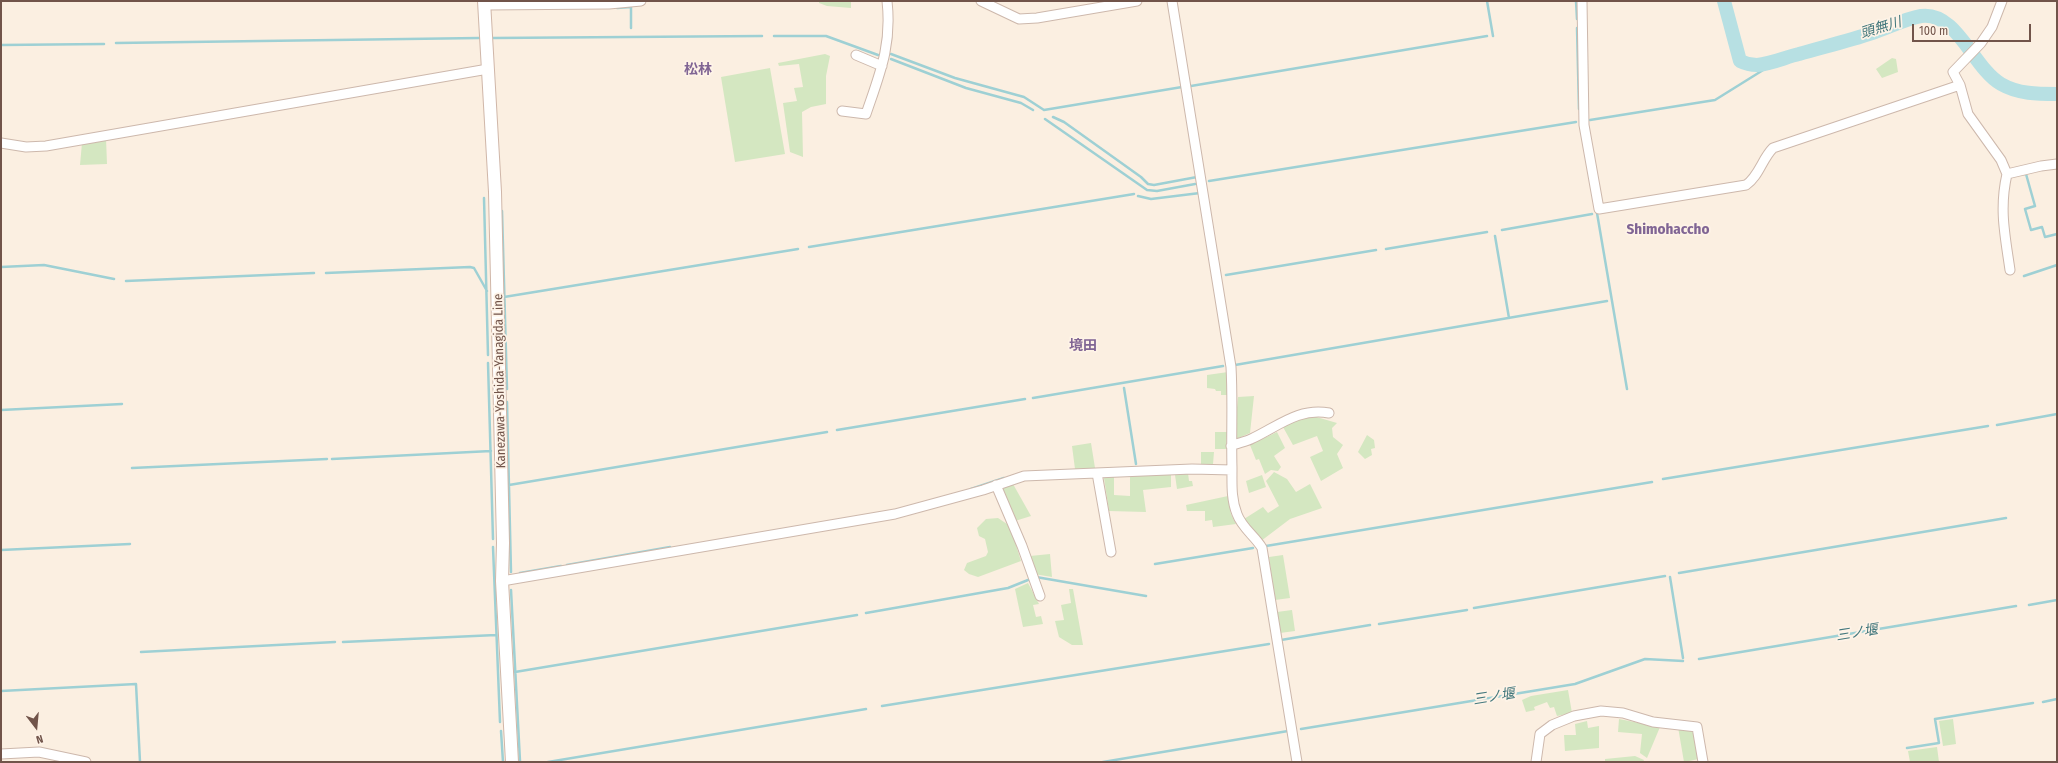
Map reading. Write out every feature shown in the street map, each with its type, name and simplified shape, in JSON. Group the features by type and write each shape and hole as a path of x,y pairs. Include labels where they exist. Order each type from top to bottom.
{"main road":[{"name":"Kanezawa-Yoshida-Yanagida Line","path":"484,3 495,192 503,543 502,581 512,762"}],"street":[{"path":"484,3 609,4 641,1"},
{"path":"842,112 866,114 882,66 889,24 887,1"},
{"path":"980,1 1019,19 1037,18 1135,1"},
{"path":"1172,1 1231,367 1233,395 1231,484 1236,513 1244,527 1262,548 1297,762"},
{"path":"1582,1 1584,125 1599,209 1746,186 1753,180 1767,154 1773,148 1807,135 1888,111 1960,85"},
{"path":"2002,1 1992,27 1981,44 1953,72 1960,85 1968,114 2001,160 2007,174 2003,192 2002,216 2010,270"},
{"path":"856,55 882,66"},
{"path":"1,143 26,147 46,146 488,69"},
{"path":"2007,174 2057,164"},
{"path":"1231,446 1251,439 1276,424 1293,417 1318,411 1329,413"},
{"path":"502,581 895,514 918,509 996,486 1024,476 1192,469 1232,470"},
{"path":"1097,474 1111,552"},
{"path":"996,486 1017,532 1040,596"},
{"path":"1536,762 1540,734 1548,728 1574,716 1601,711 1623,712 1653,722 1697,727 1703,762"},
{"path":"1,754 39,752 86,762"}],"green space":[{"path":"819,1 851,1 851,8 827,6 819,3"},
{"path":"825,54 830,56 826,76 826,104 811,107 802,112 803,157 790,152 783,103 797,101 794,88 803,87 799,64 779,66 778,63"},
{"path":"1892,58 1896,59 1898,72 1882,78 1876,69"},
{"path":"770,68 785,154 735,162 721,77"},
{"path":"106,138 107,164 80,165 82,143"},
{"path":"1228,372 1229,395 1221,395 1221,391 1207,388 1207,375"},
{"path":"1254,396 1250,433 1234,440 1238,397"},
{"path":"1313,416 1337,423 1332,428 1333,437 1343,445 1337,454 1343,468 1321,481 1310,457 1323,451 1317,436 1293,445 1283,427 1304,417"},
{"path":"1215,432 1227,432 1226,449 1215,449"},
{"path":"1277,432 1285,448 1274,456 1281,467 1278,471 1271,470 1265,474 1259,459 1256,460 1250,445"},
{"path":"1367,435 1374,440 1375,448 1371,449 1372,455 1365,459 1358,452"},
{"path":"1091,443 1095,468 1075,469 1072,446"},
{"path":"1201,452 1214,452 1213,464 1201,464"},
{"path":"1274,472 1287,479 1296,492 1310,484 1322,508 1290,519 1261,541 1244,519 1263,507 1268,513 1279,506 1266,481"},
{"path":"1171,473 1171,487 1143,490 1146,512 1109,511 1104,478 1114,477 1114,495 1130,496 1130,476"},
{"path":"1188,473 1189,481 1192,481 1193,486 1177,489 1175,475"},
{"path":"1262,475 1266,487 1249,493 1246,481"},
{"path":"1013,484 1031,516 1015,521 1000,488"},
{"path":"1228,496 1231,514 1236,524 1213,527 1212,520 1205,521 1205,511 1187,511 1186,505"},
{"path":"998,518 1010,526 1021,561 978,577 969,574 964,570 967,563 986,556 988,552 985,539 979,536 977,528 986,519"},
{"path":"1050,554 1052,577 1034,574 1030,556"},
{"path":"1283,555 1290,598 1275,600 1269,557"},
{"path":"1028,583 1039,604 1033,605 1036,617 1041,616 1043,624 1023,627 1015,589"},
{"path":"1069,589 1073,589 1083,645 1072,645 1059,637 1055,621 1064,620 1061,605 1071,603"},
{"path":"1292,610 1295,631 1280,633 1277,612"},
{"path":"1568,690 1572,713 1557,716 1554,707 1550,708 1547,702 1534,707 1535,710 1526,712 1522,700 1531,696"},
{"path":"1619,719 1660,727 1647,758 1640,753 1642,734 1618,732"},
{"path":"1953,719 1956,744 1943,746 1939,721"},
{"path":"1587,721 1588,728 1599,726 1599,748 1565,751 1564,735 1576,735 1575,724"},
{"path":"1678,727 1694,732 1699,759 1684,762"},
{"path":"1937,747 1939,762 1910,762 1908,751"},
{"path":"1635,756 1644,760 1643,762 1605,762 1605,759"}],"waterway":[{"path":"1487,1 1493,36"},
{"path":"1576,1 1577,19"},
{"name":"頭無川","path":"1724,1 1740,61 1746,64 1757,65 1768,63 1863,36 1915,17 1934,17 1945,22 1955,31 1982,66 2001,84 2021,92 2057,94"},
{"path":"617,8 631,7 631,28"},
{"path":"1577,28 1579,109"},
{"path":"493,38 762,36"},
{"path":"774,36 826,36 878,55"},
{"path":"1191,86 1487,36"},
{"path":"116,43 479,38"},
{"path":"1,45 104,44"},
{"path":"891,54 955,78 1024,97 1044,110 1182,87"},
{"path":"891,59 966,88 1021,103 1033,110"},
{"path":"1590,120 1715,100 1768,67 1772,61"},
{"path":"1053,117 1064,122 1141,177 1148,184 1154,185 1197,177"},
{"path":"1045,119 1147,190 1157,191 1195,184"},
{"path":"1209,181 1576,122"},
{"path":"2024,174 2026,174 2035,206 2025,209 2031,230 2042,227 2045,237 2057,234"},
{"path":"1138,196 1151,199 1200,193"},
{"path":"809,247 1134,194"},
{"path":"484,198 488,355"},
{"path":"502,211 507,389"},
{"path":"1597,213 1627,389"},
{"path":"1502,230 1592,214"},
{"path":"1386,249 1487,232"},
{"path":"1495,236 1509,318"},
{"path":"504,297 798,249"},
{"path":"1226,275 1376,250"},
{"path":"1,267 44,265 114,279"},
{"path":"2024,276 2057,265"},
{"path":"326,273 470,267 474,268 487,291"},
{"path":"126,281 314,273"},
{"path":"1235,365 1607,301"},
{"path":"488,363 493,539"},
{"path":"1033,398 1223,366"},
{"path":"1124,388 1136,464"},
{"path":"837,430 1025,399"},
{"path":"507,402 511,572"},
{"path":"1,410 122,404"},
{"path":"1997,425 2057,414"},
{"path":"1663,479 1988,426"},
{"path":"509,485 827,432"},
{"path":"332,459 491,451"},
{"path":"132,468 327,459"},
{"path":"971,489 1004,478"},
{"path":"1266,546 1652,482"},
{"path":"1679,573 2006,518"},
{"path":"1,550 130,544"},
{"path":"493,547 500,722"},
{"path":"567,565 670,547"},
{"path":"1155,564 1253,548"},
{"path":"520,573 561,566"},
{"path":"1474,608 1665,576"},
{"path":"1036,577 1146,596"},
{"path":"1670,577 1683,658"},
{"path":"866,613 1008,588 1028,580"},
{"path":"511,590 520,761"},
{"name":"三ノ堰","path":"2029,605 2057,600"},
{"name":"三ノ堰","path":"1699,659 2016,606"},
{"path":"1379,624 1467,610"},
{"path":"515,672 857,615"},
{"path":"1281,640 1370,625"},
{"path":"343,642 496,635"},
{"path":"141,652 335,642"},
{"path":"882,706 1269,644"},
{"name":"三ノ堰","path":"1301,729 1575,684 1645,659 1683,661"},
{"path":"1,691 136,684 140,762"},
{"path":"2043,702 2057,699"},
{"path":"1907,748 1939,743 1935,719 2033,703"},
{"path":"548,762 866,709"},
{"path":"501,731 503,762"},
{"name":"三ノ堰","path":"1103,762 1288,731"}],"district":[{"name":"松林","path":"698,70"},
{"name":"Shimohaccho","path":"1668,230"},
{"name":"境田","path":"1083,346"}]}
